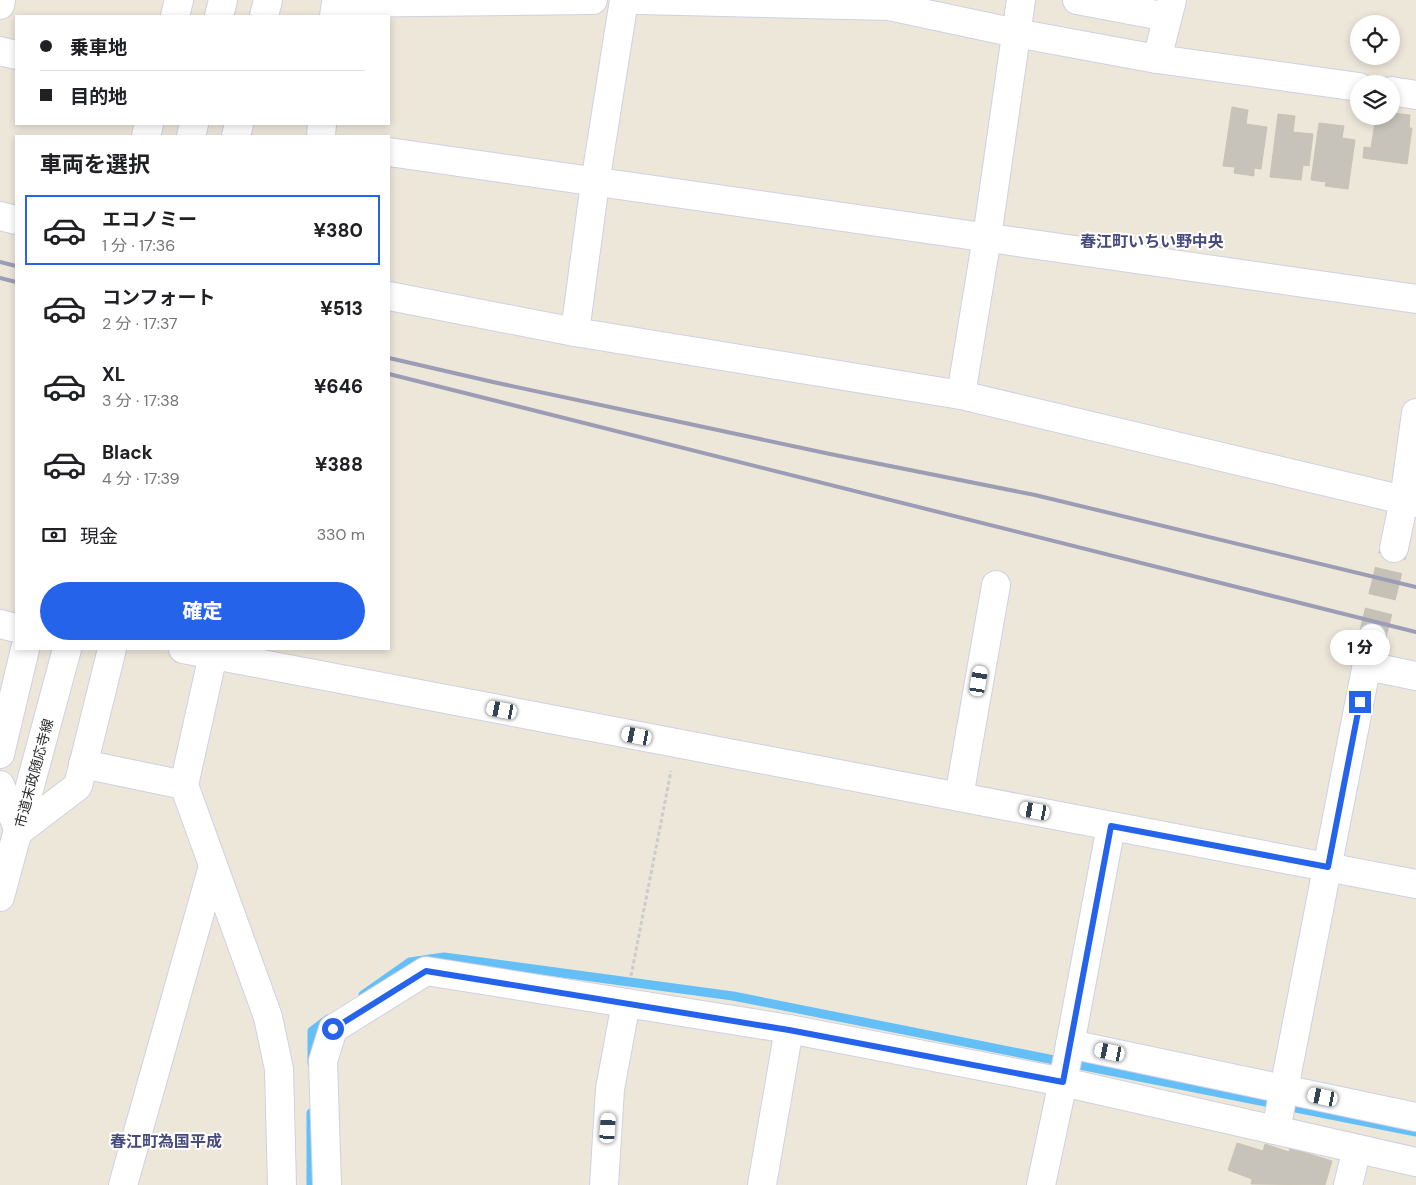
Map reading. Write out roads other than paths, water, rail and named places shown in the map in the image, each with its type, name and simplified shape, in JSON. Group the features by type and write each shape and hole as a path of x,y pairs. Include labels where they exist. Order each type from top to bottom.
{"street":[{"path":"0,5 1,0"},
{"path":"175,15 179,0"},
{"path":"219,15 223,0"},
{"path":"264,15 268,0"},
{"path":"334,15 336,3 593,0"},
{"path":"575,332 595,183 624,0"},
{"path":"638,0 889,6 1016,33 1157,59 1350,86"},
{"path":"961,394 988,237 1022,0"},
{"path":"1077,0 1169,8 1157,59"},
{"path":"0,51 15,55"},
{"path":"1400,92 1416,95"},
{"path":"390,152 1416,299"},
{"path":"0,216 15,220"},
{"path":"390,296 575,332 961,394 1410,502"},
{"path":"1394,548 1410,502 1416,412"},
{"path":"959,797 996,585"},
{"path":"0,624 15,628"},
{"path":"1276,1130 1372,638"},
{"path":"0,754 25,650"},
{"name":"市道末政随応寺線","path":"0,897 67,650"},
{"path":"0,786 19,831 78,786 112,650"},
{"path":"188,650 1416,884"},
{"path":"213,654 184,785 268,1018 279,1069 282,1185"},
{"path":"1367,666 1416,676"},
{"path":"83,764 184,785"},
{"path":"1041,1185 1063,1082 1111,826"},
{"path":"123,1185 213,866"},
{"path":"327,1185 323,1060 333,1029 426,971 789,1030 1063,1082 1416,1162"},
{"path":"604,1185 610,1089 626,1003"},
{"path":"762,1185 789,1030"},
{"path":"1070,1044 1416,1117"},
{"path":"1348,1185 1358,1149"}],"waterway":[{"path":"363,995 410,962 444,957 733,996 1416,1132"},
{"path":"312,1063 312,1031 328,1019"},
{"path":"311,1113 311,1185"}],"tunnel":[{"path":"1372,638 1394,548"}],"railway":[{"path":"0,262 15,266"},
{"path":"0,278 15,282"},
{"path":"390,358 830,454 1035,495 1416,587"},
{"path":"390,374 1416,632"}],"district":[{"name":"春江町いちい野中央","path":"1152,241"},
{"name":"春江町為国平成","path":"166,1141"}]}
